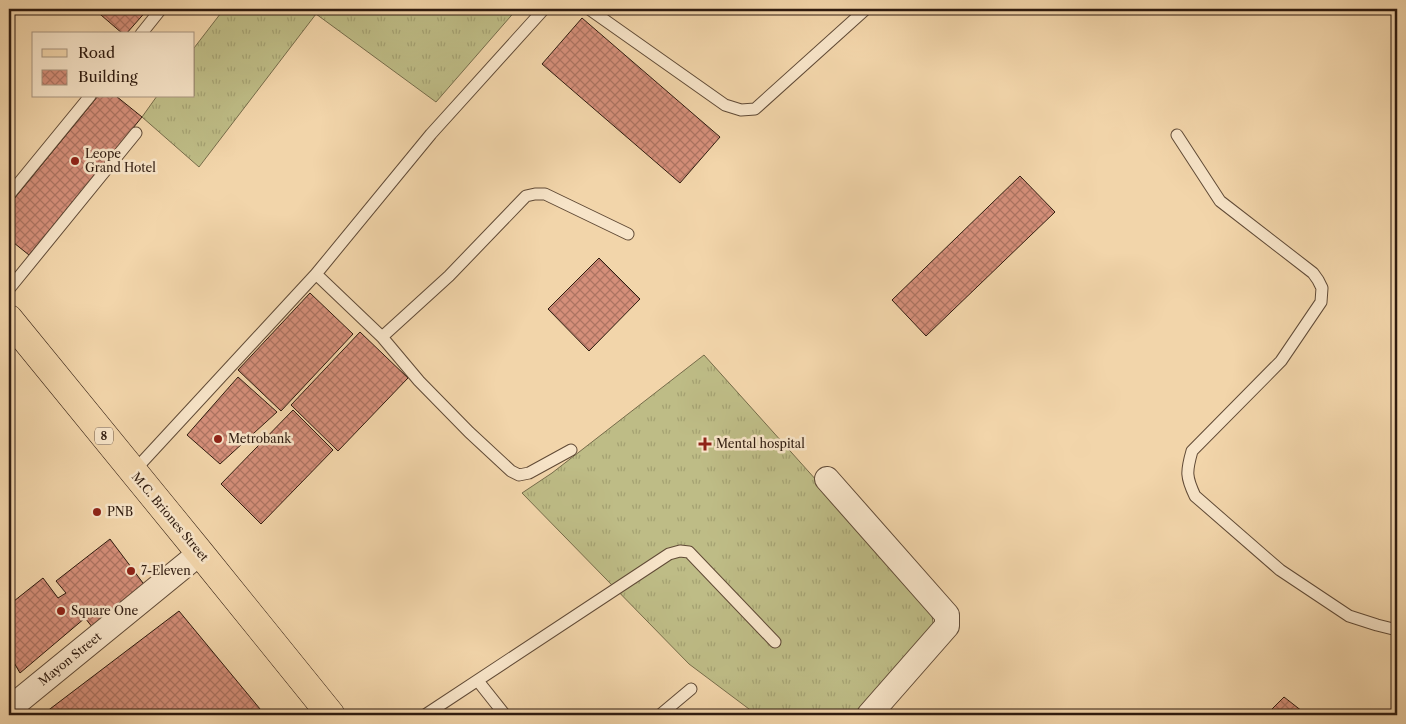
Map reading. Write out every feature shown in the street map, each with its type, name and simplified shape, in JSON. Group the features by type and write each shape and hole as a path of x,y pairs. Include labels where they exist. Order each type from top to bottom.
{"main road":[{"name":"M.C. Briones Street","path":"9,319 331,715"}],"street":[{"path":"827,479 947,615 947,626 869,715"},
{"name":"Mayon Street","path":"9,709 200,553"}],"lane":[{"path":"143,32 161,9"},
{"path":"133,472 316,274 431,134 544,9"},
{"path":"589,9 725,105 741,110 755,109 866,9"},
{"path":"9,195 88,98"},
{"path":"9,289 136,133"},
{"path":"1177,135 1220,201 1313,272 1322,288 1322,302 1281,360 1192,451 1187,467 1188,481 1195,496 1280,570 1349,616 1397,630"},
{"path":"382,337 449,276 526,196 545,194 628,234"},
{"path":"316,274 382,337 419,381 511,471 519,475 529,473 571,450"},
{"path":"424,715 669,554 680,551 689,552 775,642"},
{"path":"478,681 505,715"},
{"path":"660,715 691,689"}],"green space":[{"path":"224,9 517,9 436,102 316,14 199,167 142,117 156,98 195,98 195,47"},
{"path":"704,355 931,608 934,630 858,715 757,715 689,664 522,493 552,473"}],"building":[{"path":"9,9 19,9 9,19"},
{"path":"94,9 148,9 128,32 121,32"},
{"path":"582,18 720,137 680,183 542,64"},
{"name":"Leope Grand Hotel","path":"96,98 118,98 142,117 29,255 9,239 9,205"},
{"path":"1020,176 1055,212 926,336 892,300"},
{"path":"599,258 640,299 589,351 548,309"},
{"path":"310,293 353,334 281,411 238,370"},
{"path":"360,332 408,378 338,451 291,405"},
{"path":"238,377 277,412 220,464 187,435"},
{"path":"293,410 333,450 261,524 221,484"},
{"name":"Square One","path":"110,539 146,587 93,628 85,618 20,673 9,654 9,605 43,578 58,598 66,593 56,581"},
{"path":"179,611 265,715 42,715"},
{"path":"1284,697 1307,715 1266,715"}],"place":[{"name":"Leope Grand Hotel","path":"75,161"},
{"name":"Metrobank","path":"218,439"},
{"name":"Mental hospital","path":"705,444"},
{"name":"PNB","path":"97,512"},
{"name":"7-Eleven","path":"131,571"},
{"name":"Square One","path":"61,611"}]}
